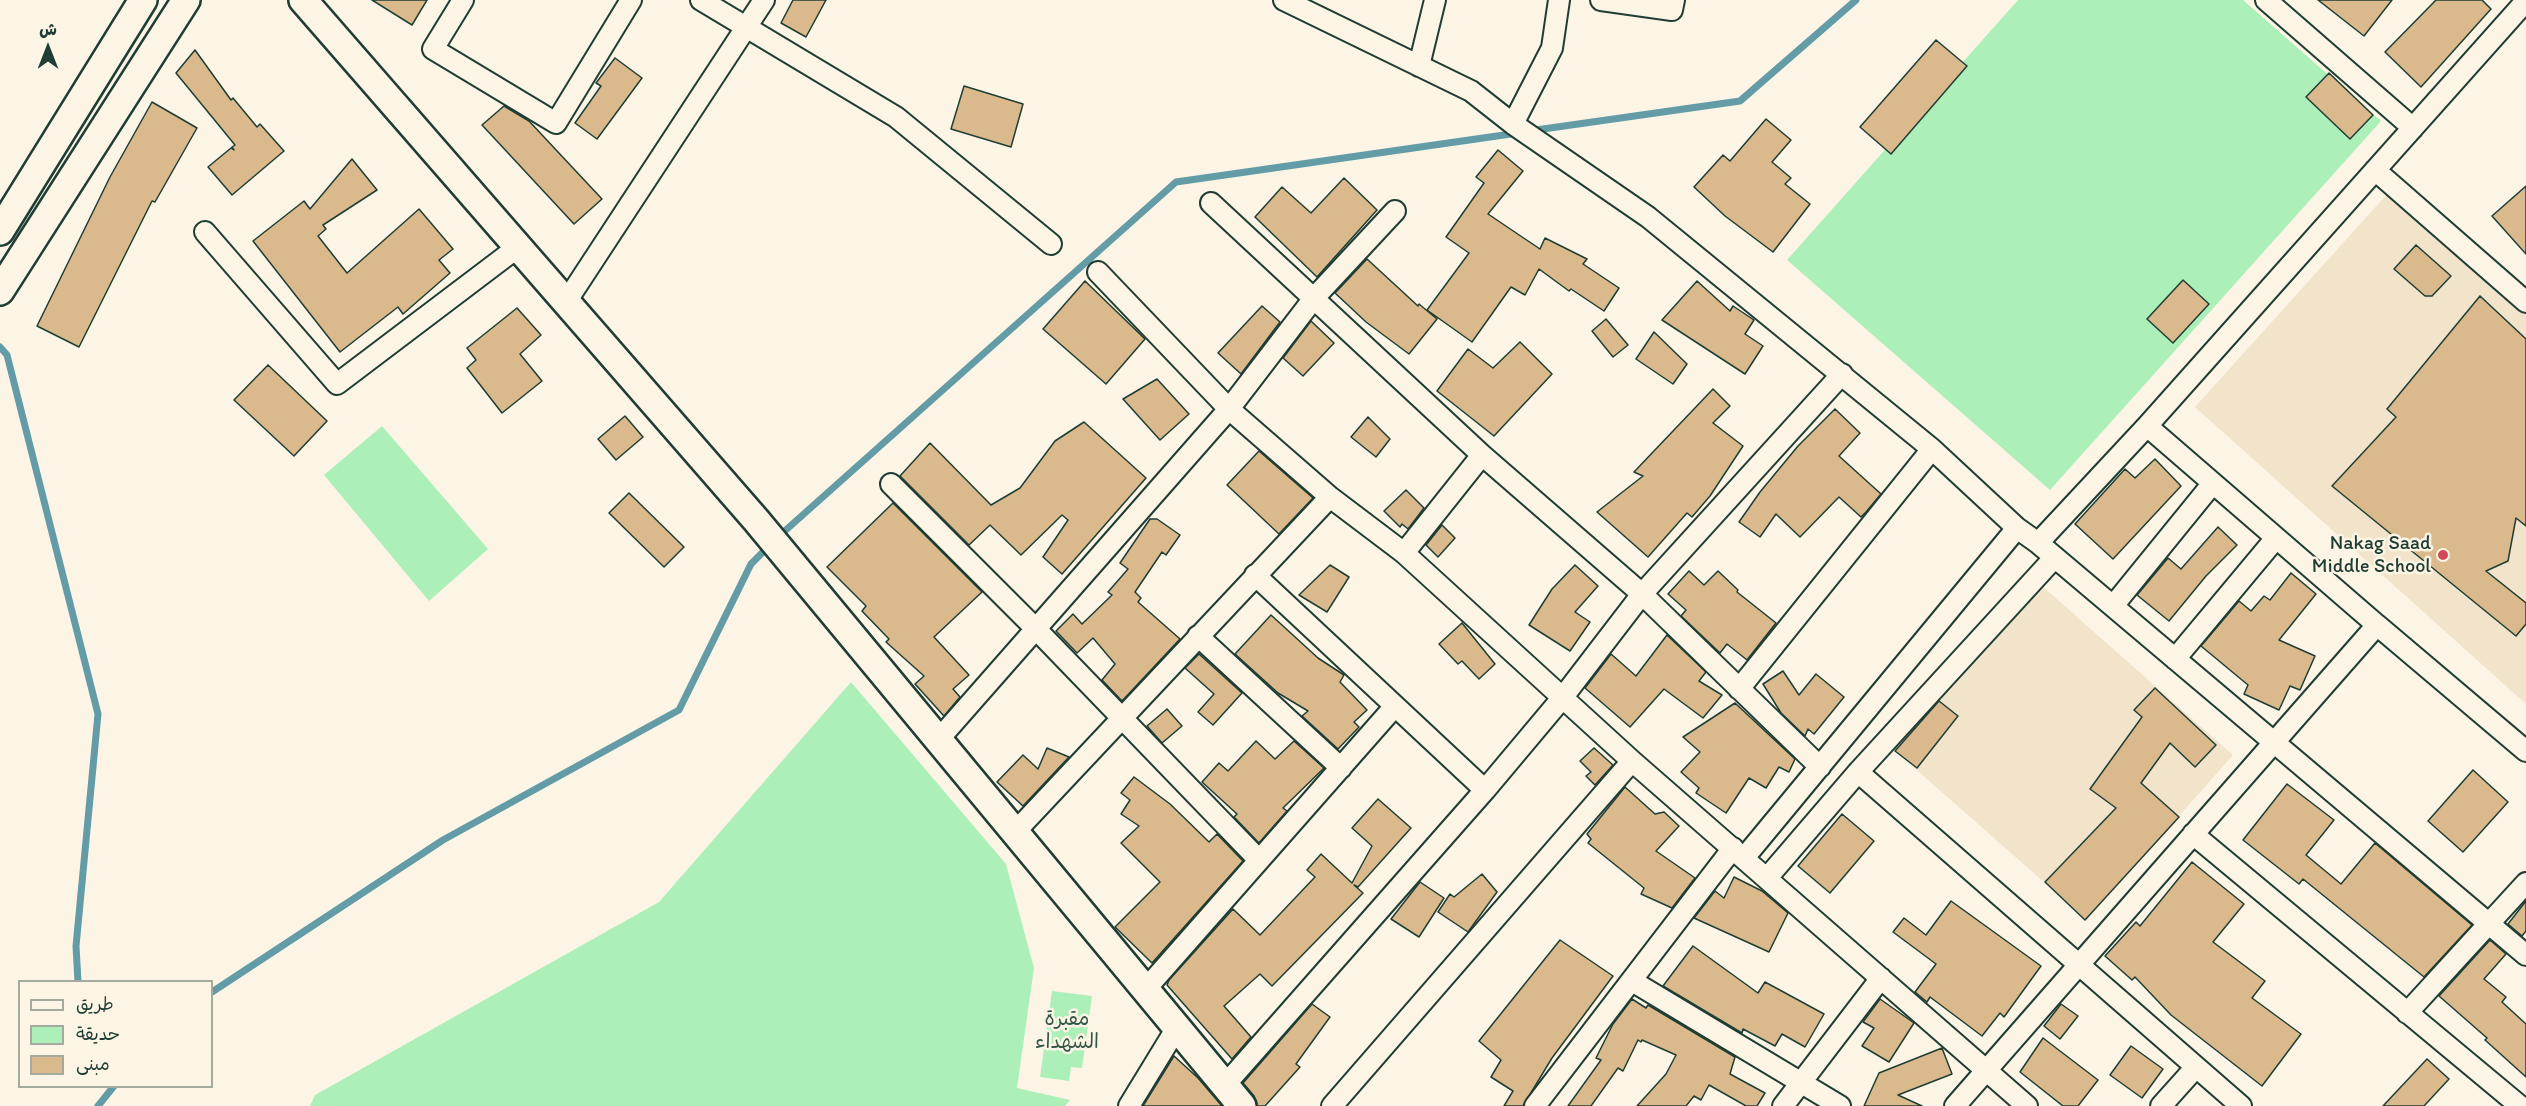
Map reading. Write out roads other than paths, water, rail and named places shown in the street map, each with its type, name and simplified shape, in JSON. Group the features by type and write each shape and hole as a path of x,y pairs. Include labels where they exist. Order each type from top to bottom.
{"street":[{"path":"0,231 143,0"},
{"path":"0,291 186,0"},
{"path":"303,0 756,520 939,739 1144,991 1242,1106"},
{"path":"463,0 433,49 556,123 631,0"},
{"path":"701,0 896,117 1052,244"},
{"path":"566,302 764,0"},
{"path":"1284,0 1472,91 1513,124 1648,217 1932,449 2018,528 2526,955"},
{"path":"1419,66 1435,0"},
{"path":"1513,124 1552,48 1559,0"},
{"path":"1601,0 1672,10 1674,0"},
{"path":"2268,1 2413,128"},
{"path":"2038,543 2147,426 2526,1"},
{"path":"2375,170 2524,296"},
{"path":"1211,203 1482,455 1642,594 1820,767"},
{"path":"939,739 1229,409 1314,298 1395,211"},
{"path":"205,232 337,384 518,247"},
{"path":"1098,273 1229,409 1329,497 1404,553 1632,761 2027,1106"},
{"path":"1225,1085 1485,790 1563,697 1642,594 1842,374"},
{"path":"2147,426 2526,751"},
{"path":"1739,689 1932,449"},
{"path":"1404,553 1482,455"},
{"path":"2113,606 2213,483"},
{"path":"891,484 1036,629 1259,860"},
{"path":"1015,832 1329,497"},
{"path":"1535,1106 1632,981 1738,853 1820,767 2018,528"},
{"path":"2175,659 2276,538"},
{"path":"1767,878 1857,772 2055,557"},
{"path":"1256,575 1485,790"},
{"path":"1955,1106 2377,625"},
{"path":"1198,636 1341,768"},
{"path":"1144,991 1395,706"},
{"path":"1332,1106 1632,761"},
{"path":"1857,772 2241,1106"},
{"path":"2193,834 2520,1106"},
{"path":"2407,1013 2526,883"},
{"path":"1783,1106 1881,978"},
{"path":"1632,981 1840,1106"},
{"path":"1129,1106 1176,1029"},
{"path":"2161,1106 2196,1066"}],"waterway":[{"path":"1529,131 1740,101 1856,0"},
{"path":"778,537 1176,182 1518,133"},
{"path":"0,347 7,355 98,714 76,946 78,980"},
{"path":"213,991 443,840 679,710 751,564 770,545"},
{"path":"98,1106 112,1088"}],"place":[{"name":"Nakag Saad Middle School","path":"2443,555"}],"park label":[{"name":"مقبرة الشهداء","path":"1067,1032"}]}
